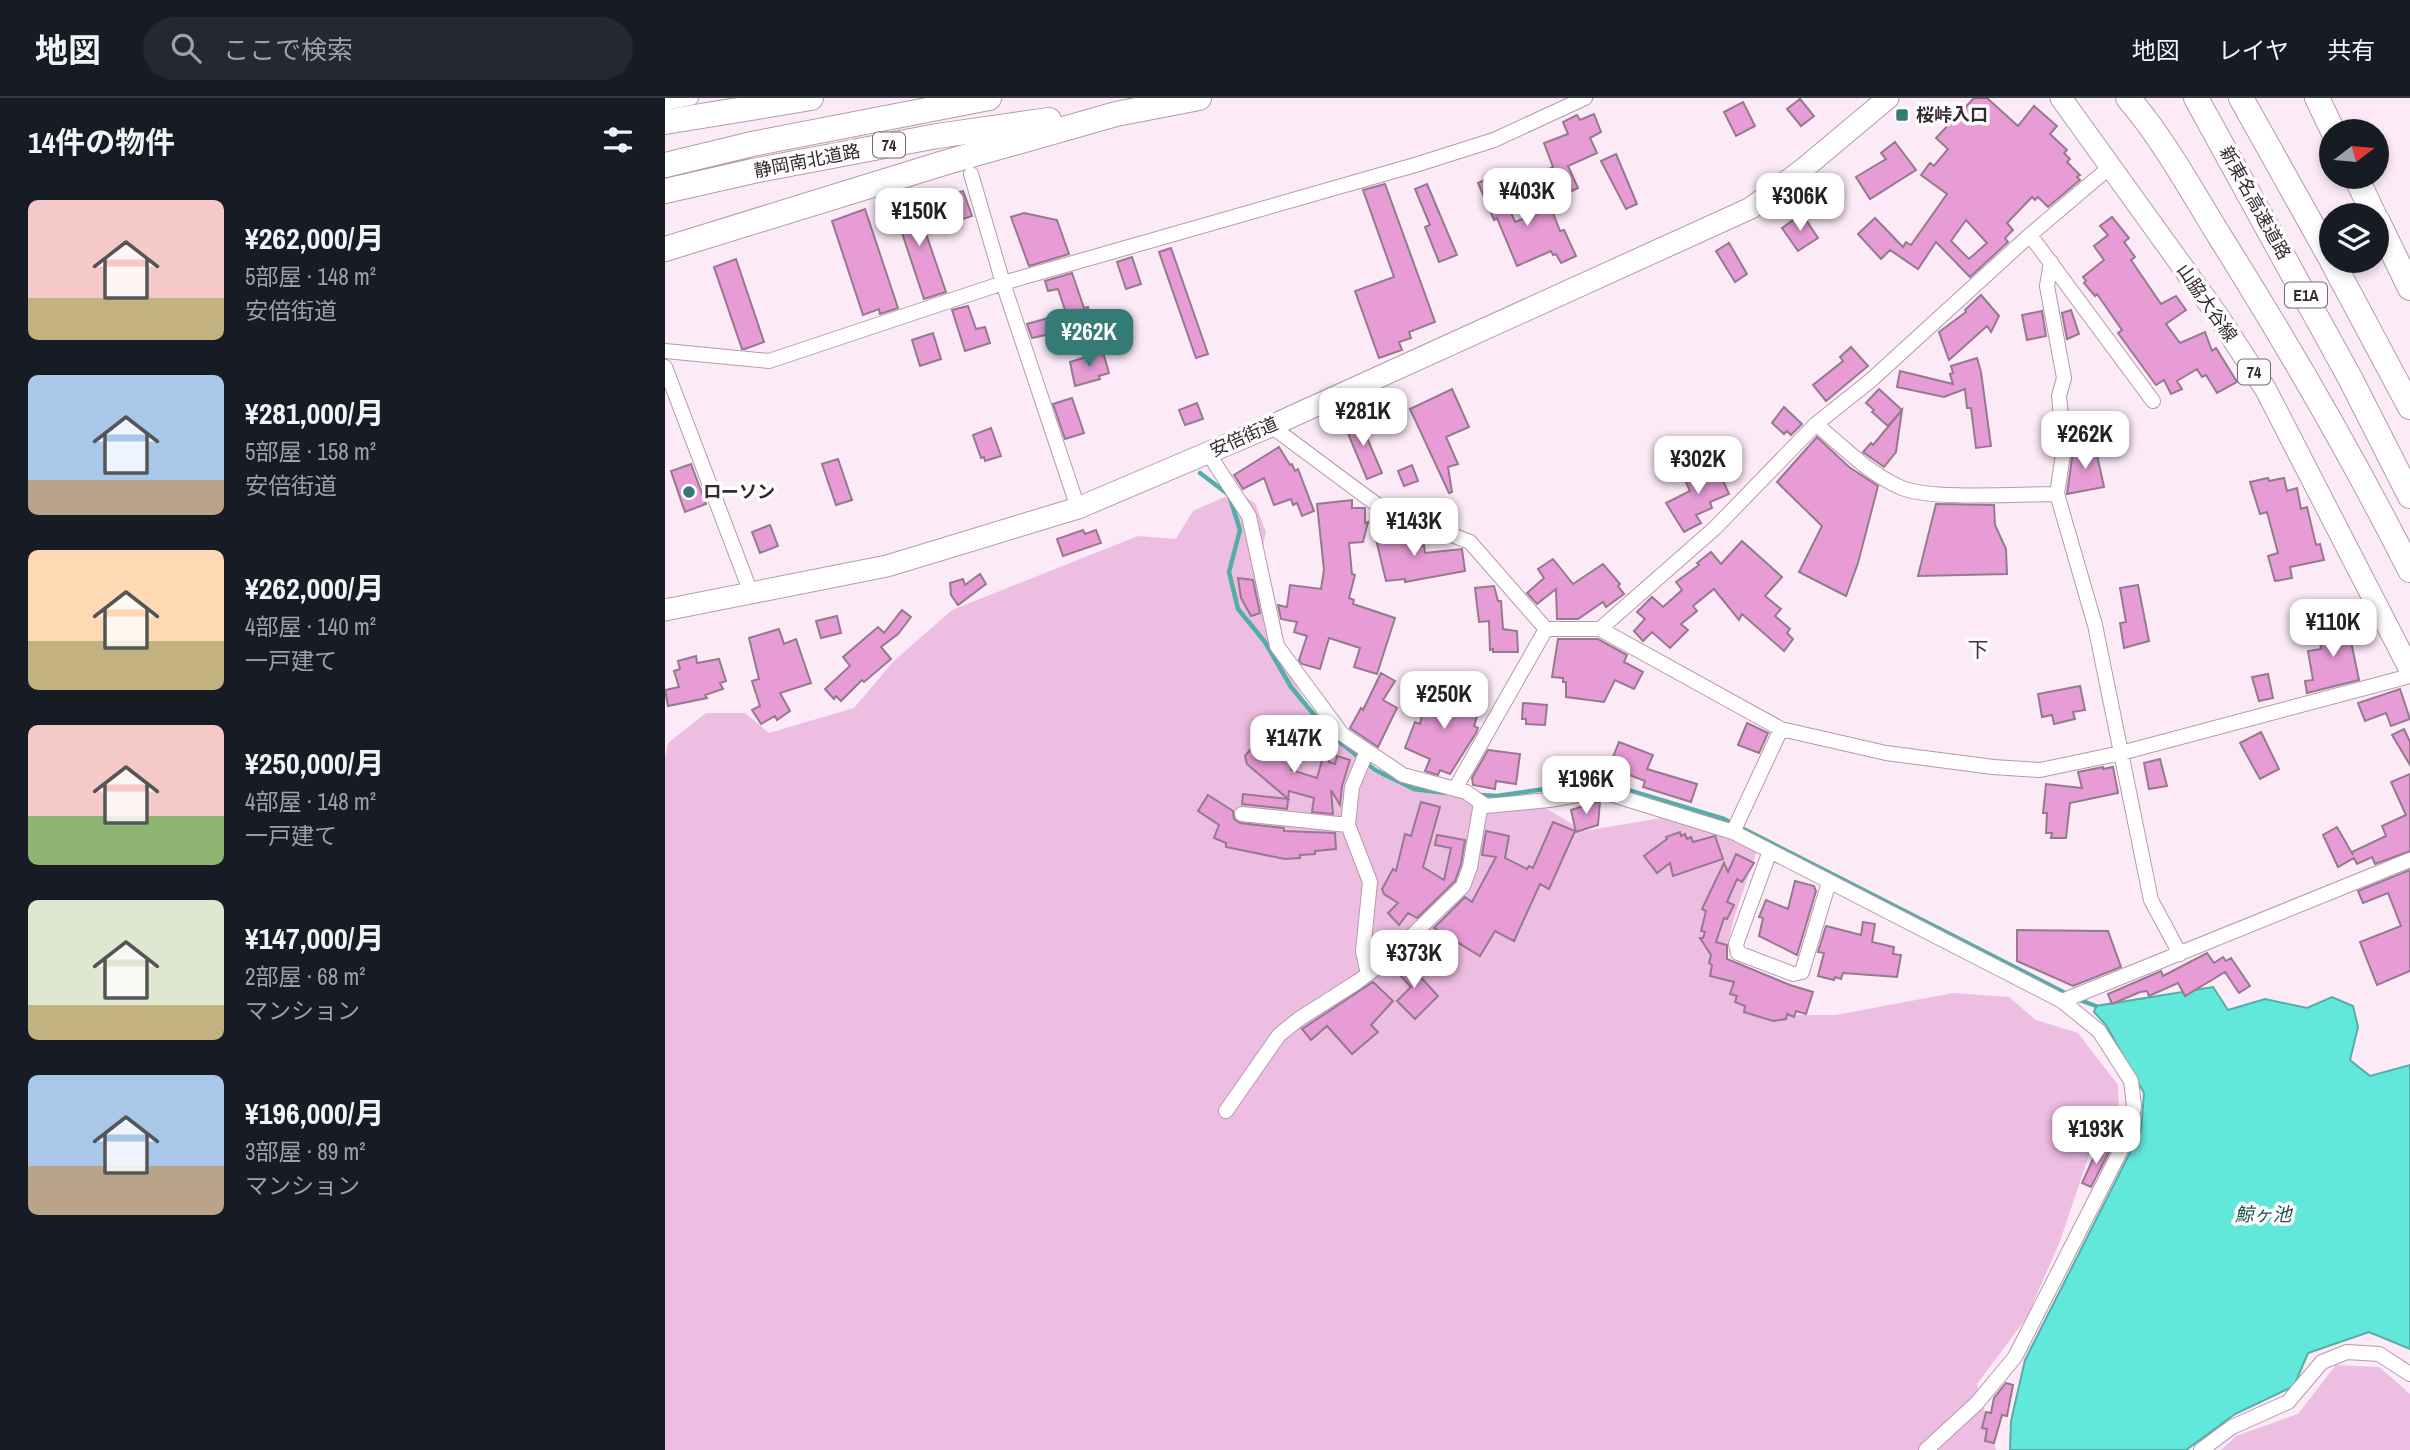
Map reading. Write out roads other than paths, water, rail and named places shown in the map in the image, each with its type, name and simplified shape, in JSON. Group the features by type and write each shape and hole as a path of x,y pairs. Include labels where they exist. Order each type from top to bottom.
{"highway":[{"path":"665,122 811,98"},
{"name":"静岡南北道路","path":"665,165 752,144 989,98"},
{"path":"665,249 947,162 1116,114 1199,98"},
{"path":"2128,98 2168,154 2256,294 2333,426 2410,570"},
{"name":"新東名高速道路","path":"2196,98 2344,366 2410,496"},
{"name":"E1A","path":"2241,98 2319,237"},
{"path":"2317,98 2327,119"},
{"name":"静岡南北道路","path":"665,191 753,171 937,136 1045,120 1116,114"},
{"path":"2389,246 2410,288"},
{"name":"E1A","path":"2339,273 2410,407"}],"main road":[{"name":"安倍街道","path":"665,610 887,566 1078,508 1271,426 1751,208 1802,170 1888,98"},
{"name":"山脇大谷線","path":"2061,98 2218,316 2266,390 2410,670"}],"street":[{"path":"665,103 691,98"},
{"path":"665,351 769,361 1003,283 1494,140 1585,98"},
{"path":"1600,629 1715,528 1816,424 1870,381 2030,235 2110,167"},
{"path":"971,174 1003,283 1078,508"},
{"path":"2030,235 2153,401"},
{"path":"2051,262 2047,286 2064,378 2059,396 2064,448 2057,494 2095,625 2151,900 2180,954"},
{"path":"665,367 751,593"},
{"path":"1816,424 1874,472 1904,489 1932,493 2057,494"},
{"path":"1271,426 1380,507 1470,542 1546,629 1600,629 1781,729 1886,753 1993,767 2040,770 2121,753 2410,676"},
{"path":"1208,453 1249,516 1277,646 1342,734 1366,751 1403,775 1466,792 1486,806 1600,791 1733,832 2062,1001 2098,1031 2131,1081 2134,1106 2130,1132 2015,1357 1977,1403 1926,1450"},
{"path":"1455,789 1546,629"},
{"path":"1733,832 1781,729"},
{"path":"1366,751 1352,787 1347,825 1370,883 1363,951 1368,974"},
{"path":"1226,1111 1279,1035 1299,1018 1388,958 1463,886 1470,867 1481,803"},
{"path":"1242,814 1347,825"},
{"path":"1770,851 1736,944 1738,953 1793,974 1802,972 1829,882"},
{"path":"2062,1001 2410,860"},
{"path":"2201,1450 2232,1427 2288,1402 2322,1362 2347,1352 2379,1354 2410,1374"}],"water":[{"name":"鯨ヶ池","path":"2213,987 2228,1010 2265,999 2307,1008 2332,997 2353,1006 2358,1027 2350,1060 2370,1076 2410,1065 2410,1349 2369,1332 2308,1353 2294,1386 2235,1414 2186,1450 2010,1450 2011,1421 2025,1360 2141,1131 2144,1093 2106,1025 2094,1012 2096,1006"}],"waterway":[{"path":"1200,473 1229,495 1240,530 1229,572 1238,609 1265,642 1291,687 1331,735 1375,770 1414,789 1446,793"},
{"path":"1480,795 1497,796 1598,781 1724,819 2069,995"},
{"path":"2077,999 2096,1006"}],"place":[{"name":"桜峠入口","path":"1902,115"},
{"name":"ローソン","path":"689,492"}],"district":[{"name":"下","path":"1978,650"}]}
